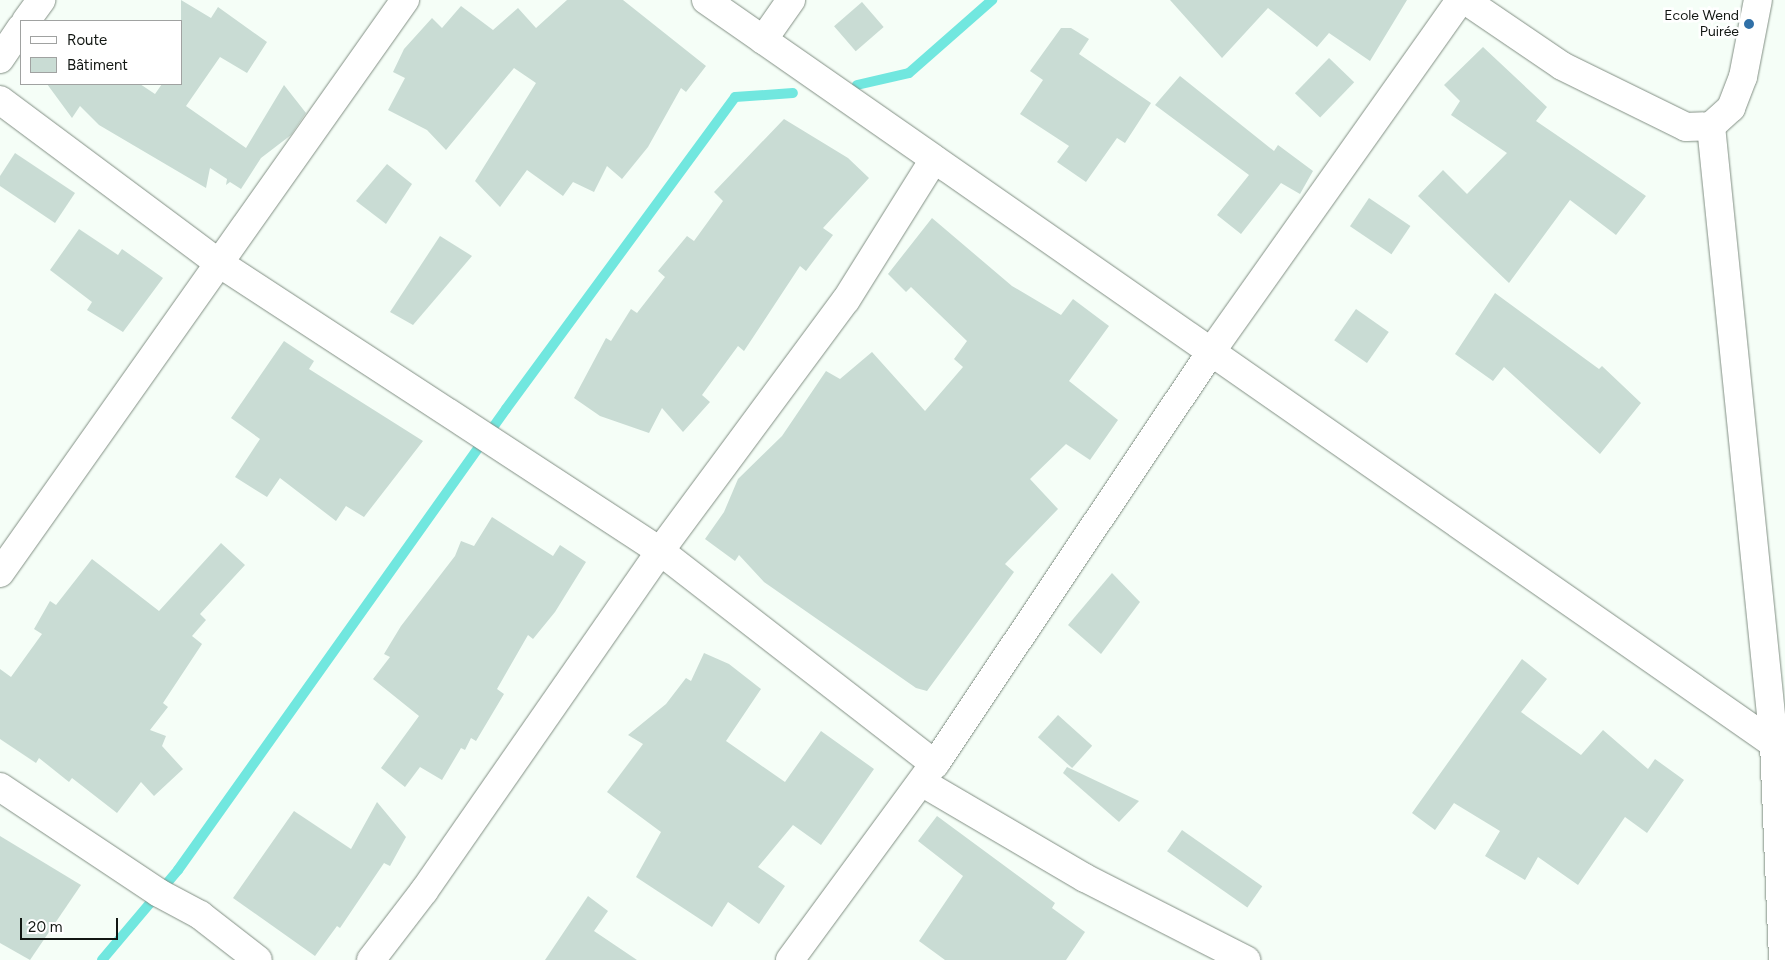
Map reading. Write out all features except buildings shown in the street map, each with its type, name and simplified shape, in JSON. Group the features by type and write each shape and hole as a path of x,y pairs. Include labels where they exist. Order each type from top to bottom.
{"street":[{"path":"27,20 41,0"},
{"path":"0,573 405,0"},
{"path":"706,0 1774,744"},
{"path":"763,40 791,0"},
{"path":"790,960 929,773 1211,352 1460,0"},
{"path":"1465,0 1524,43 1607,92 1686,128 1711,126 1731,108 1743,77 1758,0"},
{"path":"0,58 20,29"},
{"path":"0,100 219,263 660,551 929,773 1085,878 1246,960"},
{"path":"1711,126 1774,744 1783,960"},
{"path":"371,960 424,891 660,551 846,300 934,159"},
{"path":"0,787 159,893 200,915 258,960"}],"waterway":[{"path":"857,85 909,73 992,0"},
{"path":"102,960 178,870 506,409 735,97 793,93"}],"place":[{"name":"Ecole Wend Puirée","path":"1749,24"}]}
